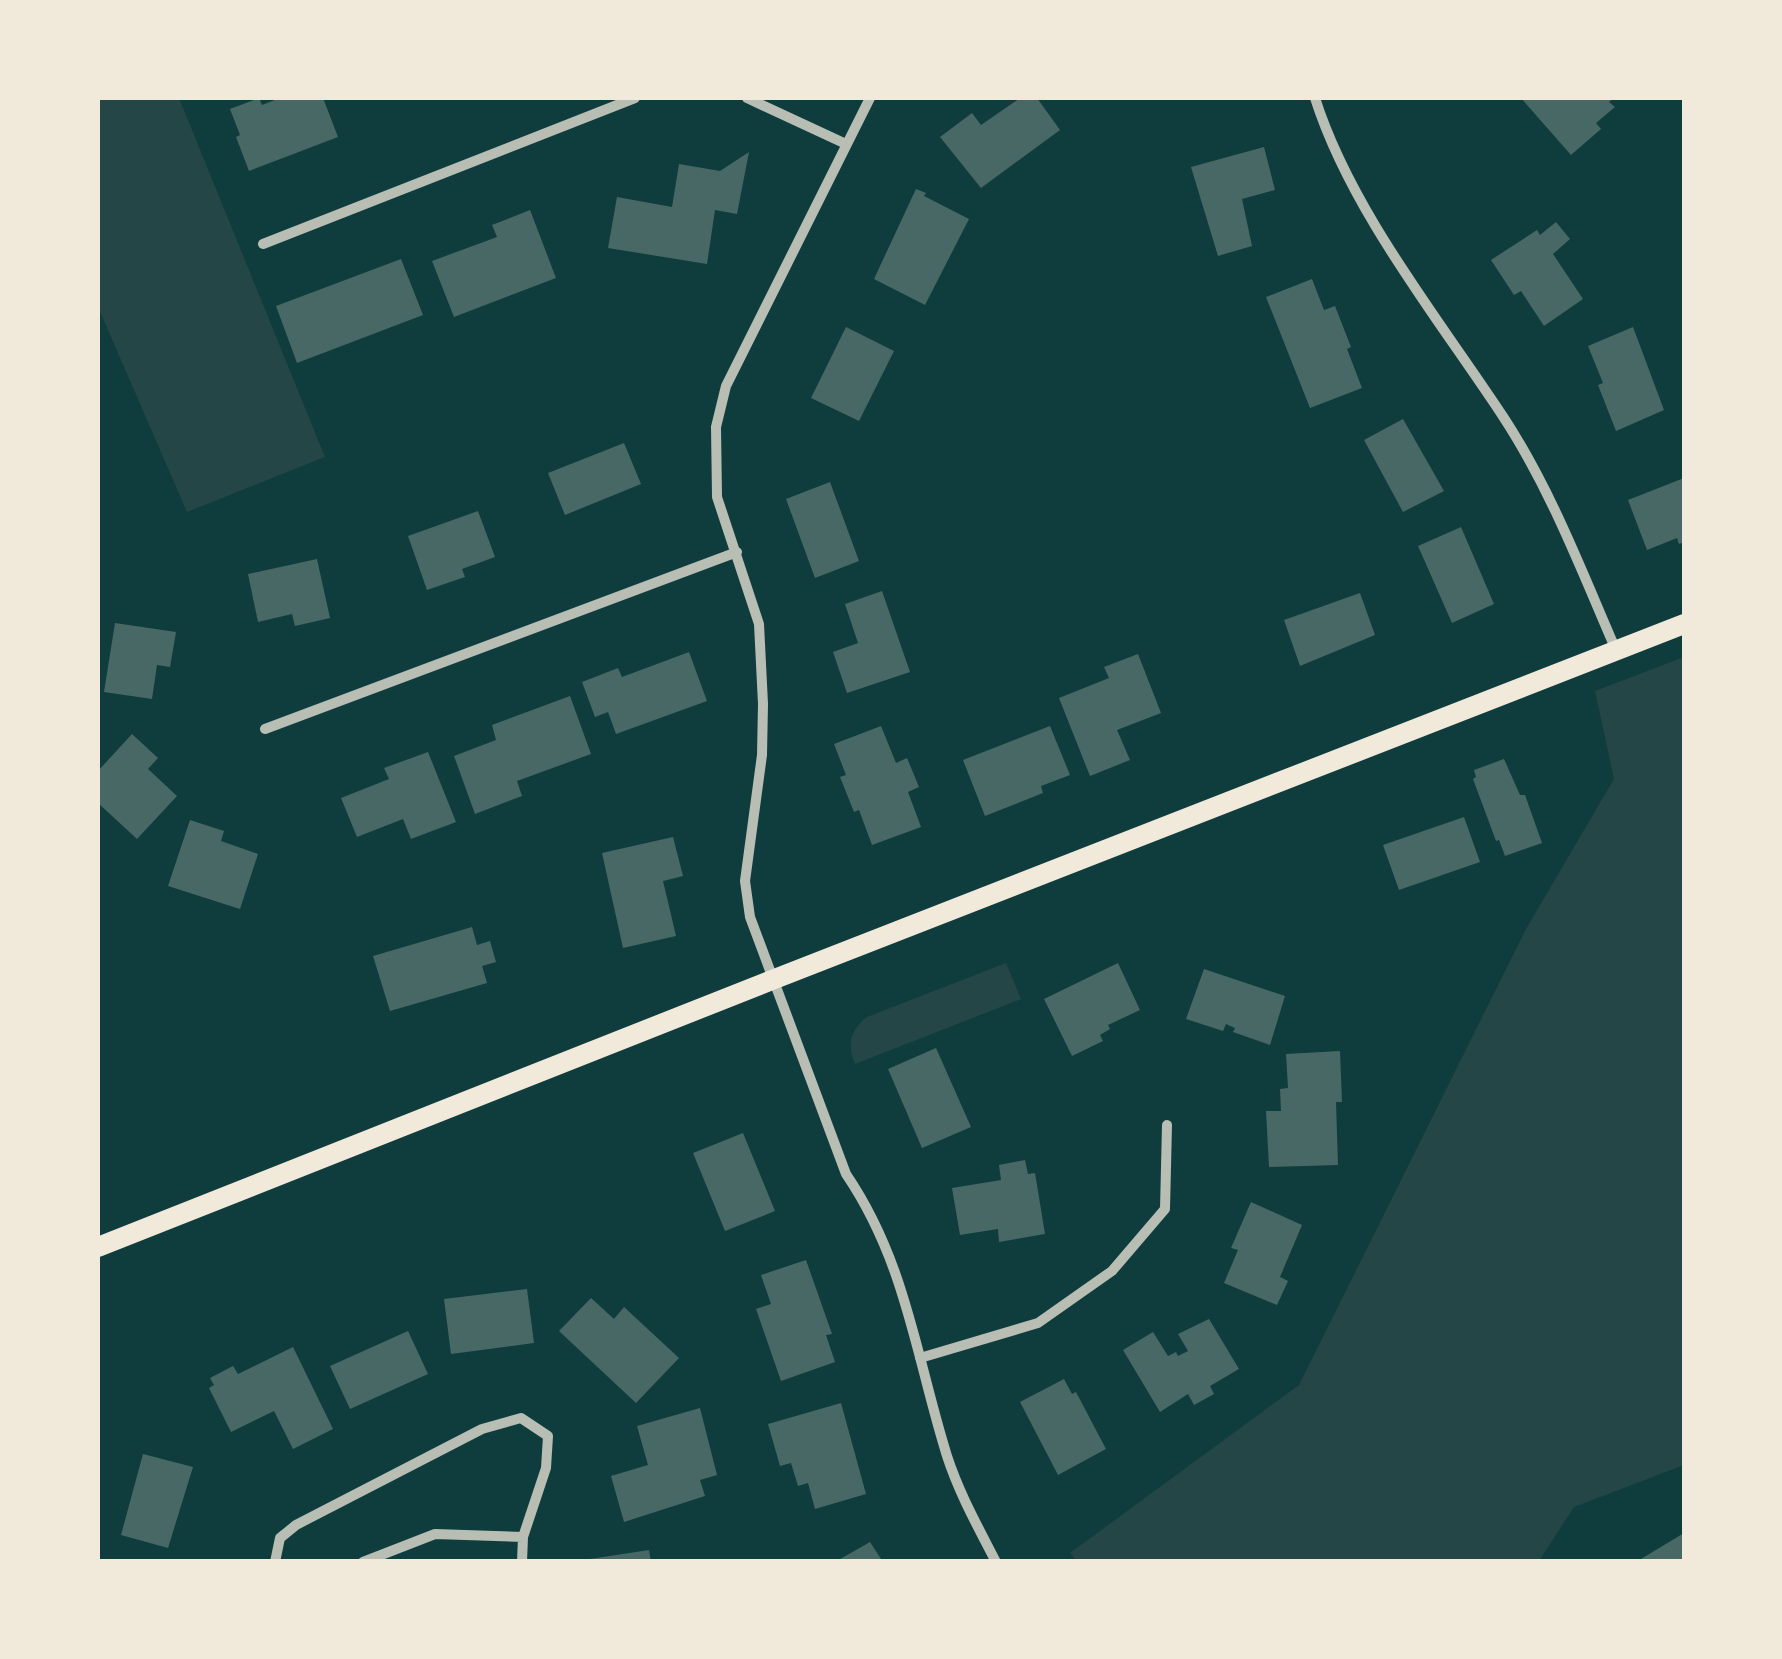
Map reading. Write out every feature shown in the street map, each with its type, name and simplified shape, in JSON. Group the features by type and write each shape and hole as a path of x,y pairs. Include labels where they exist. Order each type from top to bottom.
{"main road":[{"path":"98,1248 1684,624"}],"street":[{"path":"262,244 634,98"},
{"path":"748,98 846,144"},
{"path":"870,98 726,386 716,427 717,497 758,624 762,755 745,881 750,917 846,1174 870,1210 906,1295 948,1459 996,1562"},
{"path":"1315,98 1344,169 1426,306 1540,476 1616,650"},
{"path":"266,729 737,552"},
{"path":"920,1358 1038,1323 1112,1271 1165,1209 1167,1125"},
{"path":"275,1562 280,1538 296,1524 482,1429 521,1418 548,1436 546,1468 523,1537 522,1562"},
{"path":"363,1562 435,1534 523,1537"}],"shaded area":[{"path":"98,98 179,98 325,457 187,512 98,307"},
{"path":"1684,657 1684,1465 1574,1507 1539,1561 1077,1561 1070,1553 1299,1385 1526,929 1614,779 1595,691"},
{"path":"1006,963 1021,999 855,1064 852,1038 867,1017"}],"building":[{"path":"259,98 262,105 280,98 323,98 338,137 249,171 230,109"},
{"path":"1020,98 1037,98 1060,130 981,188 940,137 972,113 981,125"},
{"path":"1521,98 1614,98 1609,102 1615,107 1596,123 1601,129 1571,155"},
{"path":"1264,147 1275,190 1242,199 1252,246 1218,256 1191,167"},
{"path":"749,152 737,214 715,210 707,264 608,248 617,197 672,207 679,164 720,171"},
{"path":"916,189 969,219 925,305 874,279"},
{"path":"530,210 556,278 454,317 432,261 497,237 492,225"},
{"path":"1556,222 1570,239 1553,254 1583,299 1544,326 1521,291 1514,295 1491,260 1537,230 1540,235"},
{"path":"401,259 423,315 297,363 276,306"},
{"path":"1312,279 1324,310 1335,306 1362,388 1310,408 1266,297"},
{"path":"846,327 894,351 859,421 811,398"},
{"path":"1633,327 1664,410 1616,431 1588,346"},
{"path":"1403,419 1444,491 1403,512 1364,440"},
{"path":"624,443 641,484 565,515 548,473"},
{"path":"1684,478 1684,542 1679,544 1677,538 1647,550 1628,500"},
{"path":"830,482 859,561 815,578 786,499"},
{"path":"478,511 495,557 462,569 465,577 427,590 408,536"},
{"path":"1461,527 1494,604 1452,623 1418,546"},
{"path":"317,559 330,618 295,626 292,614 258,622 248,574"},
{"path":"882,591 910,672 847,693 833,652 858,643 845,604"},
{"path":"1360,593 1375,635 1300,666 1284,620"},
{"path":"115,623 176,632 170,667 157,665 152,699 104,692"},
{"path":"689,652 707,701 616,734 608,712 595,717 582,682 618,668 622,677"},
{"path":"1138,654 1161,713 1117,730 1130,760 1090,776 1059,698 1109,678 1104,667"},
{"path":"570,696 591,754 517,781 522,796 475,814 454,756 496,740 492,725"},
{"path":"881,726 896,763 907,758 919,787 908,792 921,827 872,845 859,810 854,812 840,777 846,775 834,744"},
{"path":"1050,726 1070,775 1041,786 1043,793 985,816 963,760"},
{"path":"132,734 158,758 148,769 177,796 137,839 98,803 98,771"},
{"path":"428,752 456,822 411,839 403,819 357,837 341,798 389,779 384,768"},
{"path":"1504,759 1520,795 1525,795 1542,843 1505,856 1473,779 1474,770"},
{"path":"1464,817 1480,862 1399,890 1383,845"},
{"path":"190,820 224,831 221,841 258,854 240,909 168,886"},
{"path":"673,837 683,876 663,881 676,936 623,948 602,853"},
{"path":"472,927 477,945 490,941 496,962 482,966 487,983 390,1011 373,956"},
{"path":"1118,963 1140,1010 1108,1025 1110,1029 1100,1035 1103,1041 1072,1056 1044,999"},
{"path":"1204,969 1285,996 1270,1045 1233,1032 1235,1028 1226,1024 1223,1031 1186,1019"},
{"path":"936,1048 971,1127 922,1148 888,1069"},
{"path":"1340,1051 1342,1102 1336,1102 1338,1165 1269,1167 1266,1111 1281,1111 1280,1089 1288,1088 1286,1054"},
{"path":"743,1133 775,1211 725,1231 693,1153"},
{"path":"1025,1160 1028,1174 1035,1173 1045,1234 999,1242 998,1229 960,1235 952,1188 1001,1180 999,1165"},
{"path":"1251,1202 1302,1225 1280,1277 1288,1281 1277,1305 1224,1283 1238,1250 1231,1248"},
{"path":"806,1260 832,1334 826,1335 835,1362 781,1381 756,1309 771,1304 761,1275"},
{"path":"527,1289 534,1343 451,1354 444,1299"},
{"path":"591,1298 614,1319 624,1307 679,1358 636,1403 559,1331"},
{"path":"1209,1319 1239,1369 1210,1386 1214,1394 1194,1405 1188,1394 1160,1412 1123,1350 1153,1332 1168,1356 1176,1352 1178,1356 1188,1351 1178,1334"},
{"path":"408,1331 428,1374 350,1409 330,1366"},
{"path":"293,1347 333,1429 293,1449 274,1411 231,1432 209,1388 214,1385 210,1378 233,1366 238,1374"},
{"path":"1064,1379 1072,1394 1076,1392 1106,1449 1058,1475 1020,1402"},
{"path":"841,1403 866,1494 815,1509 808,1483 798,1486 791,1463 780,1466 768,1424"},
{"path":"700,1408 717,1475 700,1480 705,1496 624,1522 611,1476 648,1465 637,1426"},
{"path":"143,1454 193,1467 168,1548 121,1535"},
{"path":"1684,1533 1684,1562 1636,1562"},
{"path":"870,1542 883,1562 835,1562"},
{"path":"649,1550 651,1562 590,1562 590,1559"}]}
